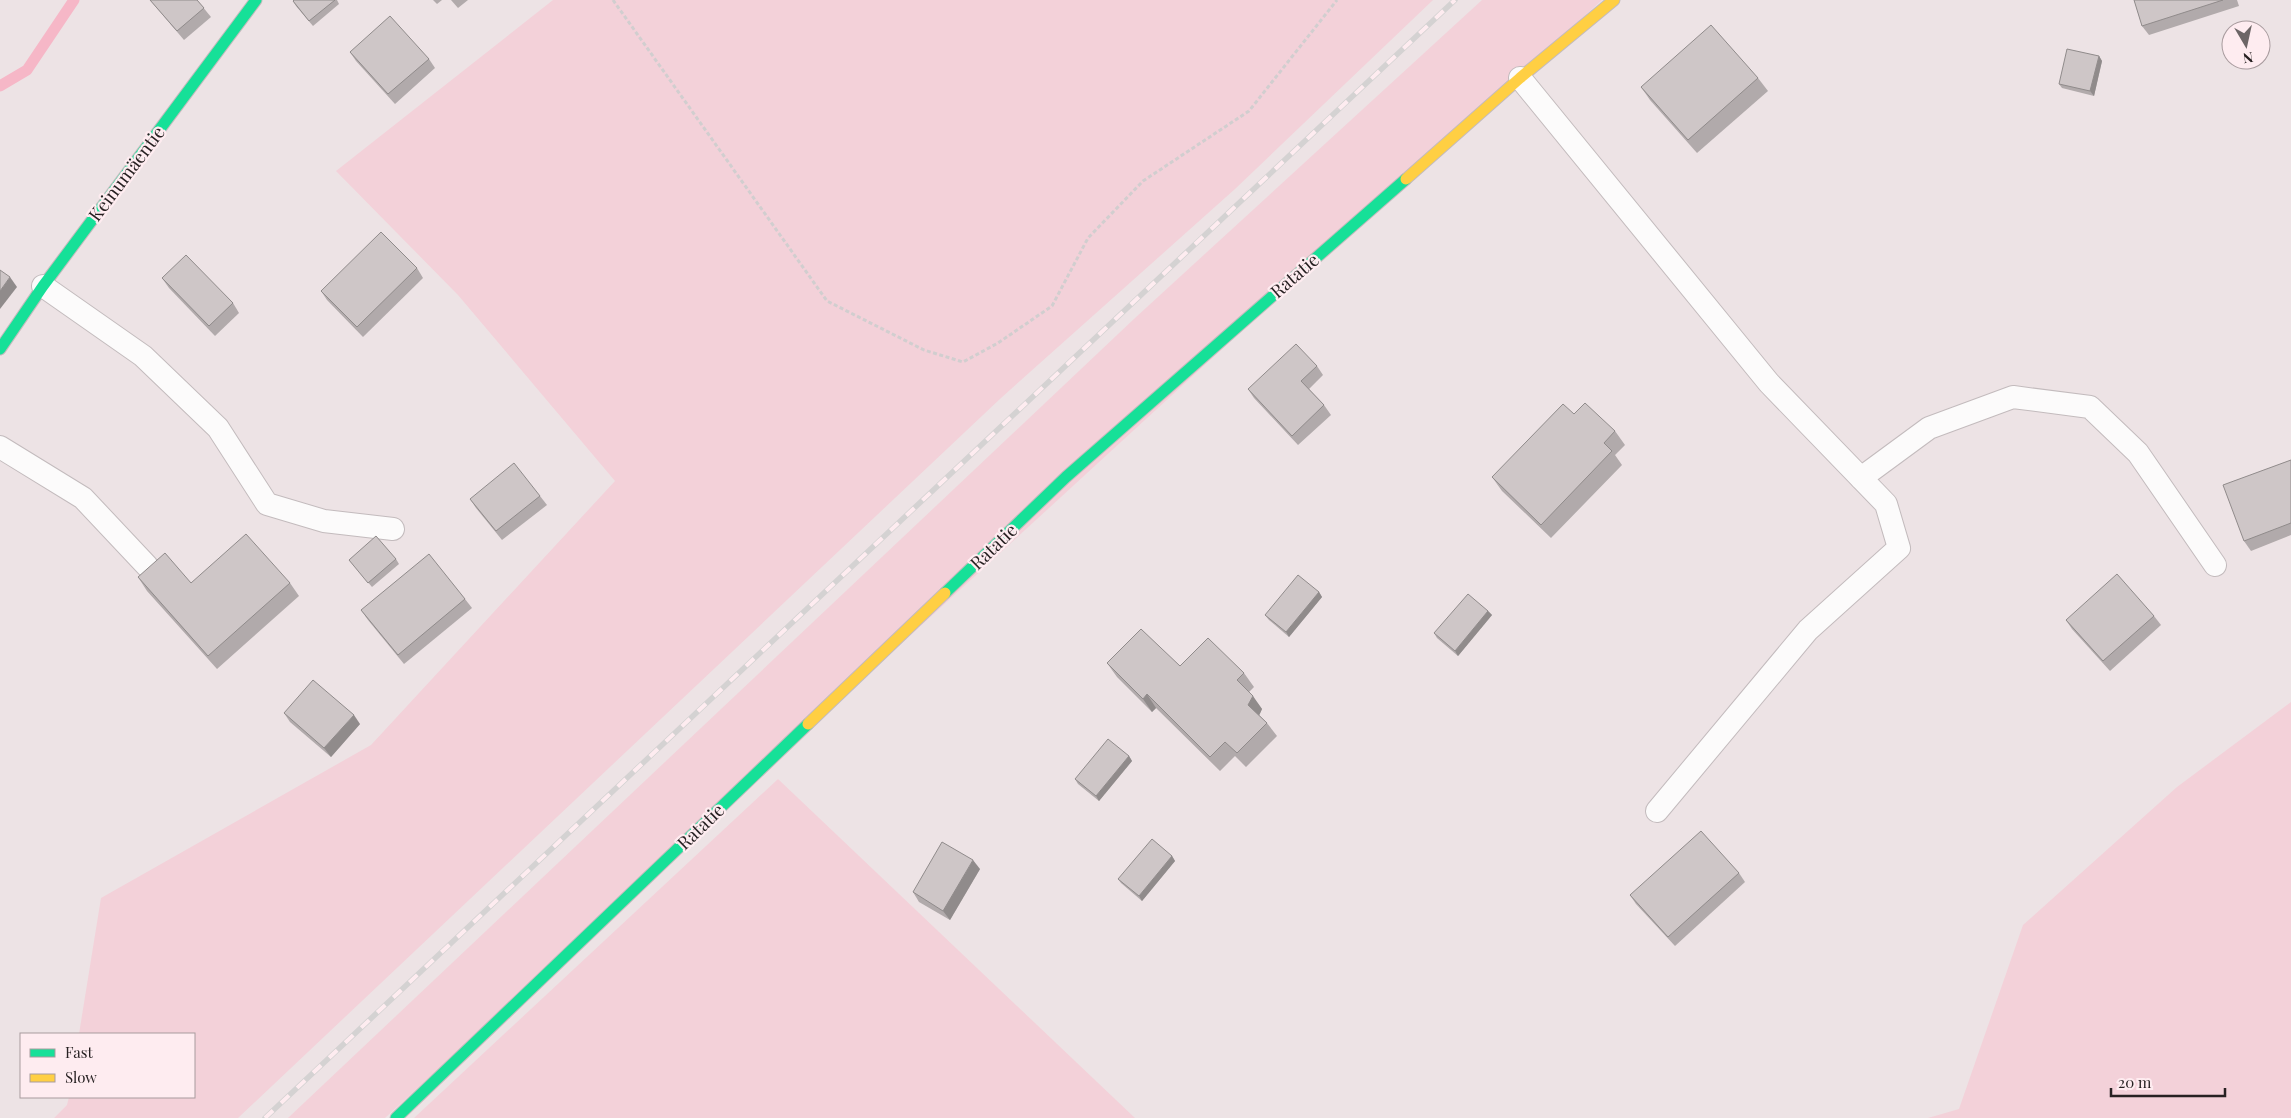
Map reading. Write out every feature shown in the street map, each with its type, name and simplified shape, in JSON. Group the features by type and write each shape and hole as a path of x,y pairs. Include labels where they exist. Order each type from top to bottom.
{"street":[{"name":"Keinumäentie","path":"0,350 43,286 256,0"},
{"name":"Ratatie","path":"396,1118 1066,477 1520,78 1614,0"}],"lane":[{"path":"1520,78 1769,384 1886,504 1899,548 1808,630 1657,811"},
{"path":"43,286 144,356 218,428 266,504 324,521 393,528"},
{"path":"1861,478 1929,428 2013,397 2090,407 2138,452 2215,565"},
{"path":"0,447 83,498 147,566"}],"path":[{"path":"613,0 827,301 924,350 963,362 998,343 1052,306 1088,238 1143,181 1249,111 1337,0"}],"shaded area":[{"path":"553,0 1433,0 1235,189 1001,398 238,1118 54,1118 67,1105 69,1098 195,1098 195,1033 79,1033 101,898 371,745 615,481 458,295 336,171"},
{"path":"1482,0 1602,0 385,1118 288,1118 1135,318"},
{"path":"2291,702 2291,1118 1928,1118 1959,1109 2023,925 2177,787"},
{"path":"778,779 1135,1118 414,1118"}],"building":[{"path":"150,0 197,0 204,8 177,31"},
{"path":"294,0 335,0 309,21"},
{"path":"2134,0 2223,0 2142,26"},
{"path":"390,16 429,59 388,94 350,52"},
{"path":"1711,25 1758,78 1688,140 1641,87"},
{"path":"2067,49 2099,56 2090,91 2059,84"},
{"path":"381,232 417,268 357,327 321,291"},
{"path":"186,255 233,303 209,326 162,278"},
{"path":"0,270 10,277 0,291"},
{"path":"1296,344 1317,366 1301,381 1324,405 1292,436 1248,389"},
{"path":"1585,403 1615,431 1604,443 1612,451 1541,525 1492,477 1563,404 1574,414"},
{"path":"2291,460 2291,523 2244,541 2223,485"},
{"path":"514,463 540,496 496,531 470,499"},
{"path":"246,534 290,583 208,656 138,577 165,553 191,583"},
{"path":"376,536 396,559 368,583 349,560"},
{"path":"429,554 465,599 398,655 361,610"},
{"path":"2117,574 2154,616 2103,661 2066,620"},
{"path":"1298,575 1319,592 1286,632 1265,615"},
{"path":"1468,594 1488,611 1455,651 1434,633"},
{"path":"1141,629 1180,666 1208,638 1244,673 1237,680 1253,696 1248,705 1267,723 1237,753 1225,742 1210,757 1147,694 1143,699 1107,663"},
{"path":"313,680 354,715 324,748 284,713"},
{"path":"1108,739 1129,756 1096,796 1075,779"},
{"path":"1701,831 1739,873 1668,937 1630,895"},
{"path":"1152,839 1172,856 1139,896 1118,879"},
{"path":"942,842 973,860 943,911 913,892"}],"waterway":[{"path":"0,86 27,70 74,0"}],"railway":[{"path":"265,1118 1455,0"}],"traffic: fast":[{"path":"0,349 43,286 256,0"},
{"path":"945,593 1066,477 1406,179"},
{"path":"396,1118 808,724"}],"traffic: slow":[{"path":"1406,179 1520,78 1614,0"},
{"path":"808,724 945,593"}]}
